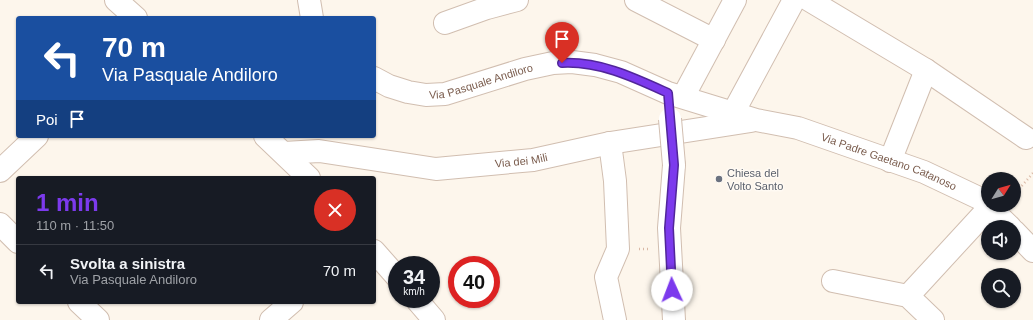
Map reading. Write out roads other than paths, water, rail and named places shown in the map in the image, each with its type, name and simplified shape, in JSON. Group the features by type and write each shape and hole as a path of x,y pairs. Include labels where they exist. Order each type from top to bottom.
{"street":[{"path":"309,0 312,16"},
{"path":"446,23 487,8 516,0"},
{"path":"636,0 714,40"},
{"path":"674,320 669,228 674,165 675,104 714,40 735,0"},
{"path":"733,113 794,0"},
{"path":"809,0 926,70 1026,138"},
{"name":"Via Pasquale Andiloro","path":"376,79 388,86 408,92 426,95 445,94 526,69 553,63 572,62 595,65 621,72 675,104 733,113 756,120"},
{"path":"890,161 926,70"},
{"name":"Via Padre Gaetano Catanoso","path":"756,120 798,128 924,172 981,199"},
{"name":"Via dei Mili","path":"284,153 319,152 436,169 533,160 610,143 756,120"},
{"path":"0,171 35,138"},
{"path":"267,138 307,176"},
{"path":"610,143 615,181 618,249 606,277 615,320"},
{"path":"908,296 985,212"},
{"name":"Via Padre Gaetano Catanoso","path":"995,212 1003,220"},
{"path":"0,224 16,240"},
{"path":"1021,238 1033,251"},
{"path":"376,253 388,267"},
{"path":"833,280 908,296 933,320"},
{"path":"81,304 98,320"},
{"path":"271,320 290,304"},
{"path":"424,308 434,320"}],"place":[{"name":"Chiesa del Volto Santo","path":"719,179"}]}
